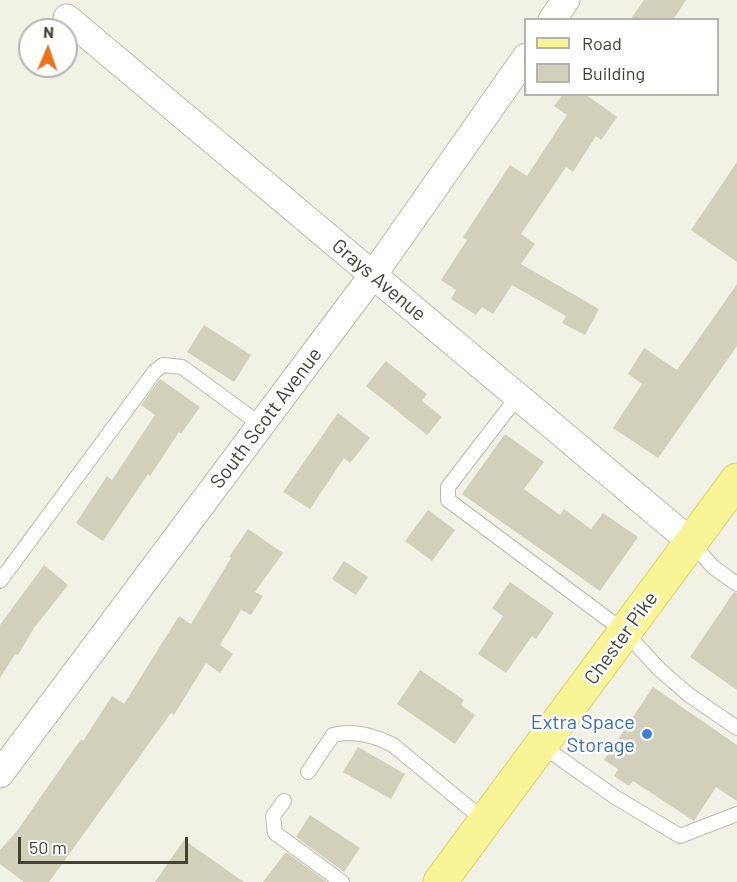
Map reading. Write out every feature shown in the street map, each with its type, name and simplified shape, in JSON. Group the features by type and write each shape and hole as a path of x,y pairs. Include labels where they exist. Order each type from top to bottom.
{"main road":[{"name":"Chester Pike","path":"440,882 737,480"}],"street":[{"name":"Grays Avenue","path":"78,27 691,542"},
{"name":"South Scott Avenue","path":"0,774 373,275 524,58"}],"lane":[{"path":"0,580 155,371 163,365 182,368 261,425"},
{"path":"518,396 448,487 448,500 625,632 659,669 689,695 737,728"},
{"path":"691,542 713,567 737,584"},
{"path":"308,772 333,735 353,734 381,739 393,746 486,821"},
{"path":"541,745 615,797 680,836 737,814"},
{"path":"284,801 273,816 275,833 342,882"}],"building":[{"path":"644,0 686,0 674,18 631,18"},
{"path":"562,96 588,96 617,117 601,140 596,136 573,172 566,167 521,234 535,244 521,264 599,309 585,335 562,323 566,316 512,285 493,314 482,307 476,315 451,299 456,290 441,280 467,240 463,237 510,165 527,176 567,115 554,106"},
{"path":"737,162 737,262 691,230"},
{"path":"737,284 737,346 658,458 613,428 642,384 628,374 644,348 677,370"},
{"path":"204,325 251,355 234,382 187,352"},
{"path":"386,361 427,394 422,401 442,417 427,435 366,386"},
{"path":"160,379 200,407 181,434 179,432 150,476 148,474 103,541 76,523 107,476 112,480 155,415 141,405"},
{"path":"338,413 370,438 350,463 344,458 310,509 283,492"},
{"path":"505,434 544,462 524,489 560,515 564,509 591,529 603,513 638,537 600,591 462,494"},
{"path":"428,510 455,530 432,561 405,541"},
{"path":"248,529 283,553 255,592 263,596 251,615 241,610 220,645 233,654 220,673 206,663 174,715 171,713 49,882 24,882 0,864 0,850 17,831 81,739 83,741 112,696 124,704 179,616 191,624 231,558 229,557"},
{"path":"344,561 368,577 356,595 332,579"},
{"path":"44,565 68,585 34,628 18,655 15,654 0,678 0,625"},
{"path":"510,582 554,613 536,639 532,636 506,673 478,654 503,616 492,608"},
{"path":"734,592 737,593 737,690 690,657"},
{"path":"420,670 464,700 461,705 475,715 455,744 397,704"},
{"path":"653,687 737,745 737,801 716,787 694,821 633,781 629,786 614,776 618,769 604,760"},
{"path":"358,747 405,774 391,799 343,772"},
{"path":"310,815 360,848 344,872 296,837"},
{"path":"184,840 244,882 155,882"},
{"path":"286,852 327,882 263,882"}],"place":[{"name":"Extra Space Storage","path":"647,734"}]}
